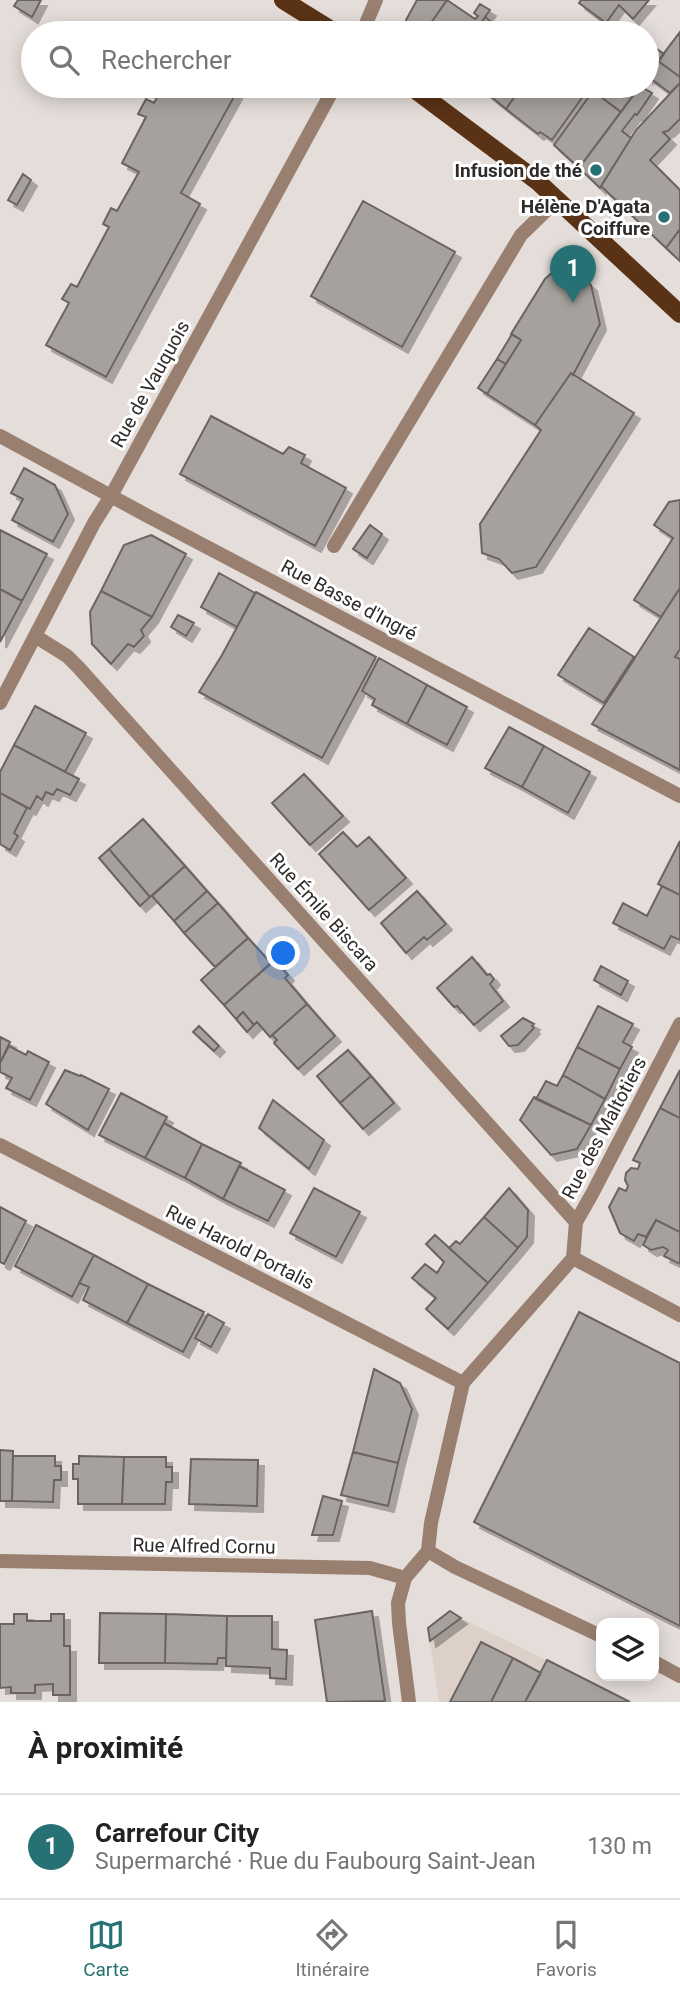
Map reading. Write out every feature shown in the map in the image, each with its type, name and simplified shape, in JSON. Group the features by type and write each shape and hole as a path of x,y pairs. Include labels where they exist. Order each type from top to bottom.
{"main road":[{"path":"283,0 317,21"},
{"path":"426,98 537,181 680,314"}],"street":[{"path":"367,21 376,0"},
{"name":"Rue de Vauquois","path":"0,703 94,523 328,98"},
{"path":"334,546 521,235 557,200"},
{"name":"Rue Basse d'Ingré","path":"0,436 680,796"},
{"name":"Rue Émile Biscara","path":"35,636 79,667 576,1222"},
{"name":"Rue des Maltotiers","path":"573,1258 576,1222 680,1024"},
{"name":"Rue Harold Portalis","path":"0,1145 463,1383"},
{"path":"409,1702 398,1604 405,1578 428,1551 431,1523 463,1383 573,1258 680,1315"},
{"path":"428,1551 455,1567 596,1634"},
{"name":"Rue Alfred Cornu","path":"0,1561 370,1568 405,1578"},
{"path":"659,1665 680,1676"}],"shaded area":[{"path":"450,1611 630,1702 439,1702 428,1628"}],"building":[{"path":"18,0 41,0 32,17 14,6"},
{"path":"417,0 447,0 432,21 406,20"},
{"path":"447,0 475,19 478,16 474,13 480,4 490,10 482,21 432,21"},
{"path":"581,0 649,0 633,19 619,5 607,21 603,21 579,3"},
{"path":"680,32 680,77 659,60"},
{"path":"659,62 680,77 680,83 670,93 659,85"},
{"path":"680,83 680,119 668,131 663,132 670,139 650,160 680,190 680,229 666,248 601,186 636,130"},
{"path":"157,98 233,98 181,193 200,204 106,377 46,345 69,303 62,299 71,284 77,287 109,227 103,224 111,208 117,211 139,172 122,163 146,117 138,114 146,99 154,103"},
{"path":"493,98 514,98 506,109"},
{"path":"514,98 582,98 552,140 540,132 538,134 506,109"},
{"path":"588,98 602,98 621,112 579,168 554,145"},
{"path":"602,98 631,98 621,112"},
{"path":"631,98 649,98 622,131 631,138 600,188 579,168"},
{"path":"23,174 31,180 17,205 8,200"},
{"path":"363,201 455,252 402,347 311,296"},
{"path":"680,229 680,261 666,248"},
{"path":"564,262 591,285 600,324 573,375 571,373 535,425 487,394 521,340 511,334 545,279"},
{"path":"512,334 521,340 506,364 497,359"},
{"path":"497,359 506,364 487,394 478,388"},
{"path":"571,373 634,413 536,567 512,573 499,559 482,553 480,524 541,430 535,425"},
{"path":"211,416 283,454 289,447 305,455 301,463 346,488 315,546 180,474"},
{"path":"24,468 55,485 68,514 53,542 12,520 23,499 11,493"},
{"path":"680,500 680,588 661,617 634,600 673,538 654,525 669,502"},
{"path":"370,525 382,534 367,558 353,549"},
{"path":"0,530 47,554 22,601 0,589"},
{"path":"151,535 186,554 152,617 101,591 124,545"},
{"path":"219,573 255,593 237,627 201,607"},
{"path":"680,588 680,649 675,657 680,659 680,770 592,724"},
{"path":"0,589 22,601 0,642"},
{"path":"101,591 152,617 141,630 144,636 134,647 128,644 111,664 92,644 90,612"},
{"path":"256,592 376,657 322,758 199,692"},
{"path":"178,615 194,623 186,636 171,627"},
{"path":"589,628 634,657 604,703 558,675"},
{"path":"379,658 427,685 407,724 372,705 375,699 362,691"},
{"path":"635,658 605,704 604,703"},
{"path":"427,685 467,707 447,745 407,724"},
{"path":"35,706 86,733 65,772 14,745"},
{"path":"509,727 544,746 522,787 485,768"},
{"path":"14,745 79,779 70,795 57,789 53,795 46,792 42,800 37,796 30,809 0,793 0,772"},
{"path":"544,746 590,772 568,813 522,787"},
{"path":"304,774 343,816 310,845 272,803"},
{"path":"0,793 27,808 14,833 18,836 10,850 0,844"},
{"path":"143,819 185,866 150,897 109,849"},
{"path":"343,832 357,847 369,837 406,878 369,910 319,854"},
{"path":"680,841 680,895 658,884"},
{"path":"109,849 150,897 140,906 99,858"},
{"path":"185,866 207,891 174,921 152,896"},
{"path":"662,886 680,895 680,940 671,936 664,949 613,923 623,903 647,916"},
{"path":"207,891 218,903 184,933 174,921"},
{"path":"417,891 446,924 427,940 424,937 406,953 381,923"},
{"path":"218,903 248,938 215,967 184,933"},
{"path":"248,938 271,963 224,1005 201,980"},
{"path":"472,957 487,975 490,974 494,979 490,984 503,1001 474,1025 437,988"},
{"path":"275,960 288,975 285,978 307,1004 270,1037 257,1022 254,1025 243,1012 236,1019 224,1005"},
{"path":"601,966 628,981 621,995 594,980"},
{"path":"307,1004 335,1036 298,1069 274,1043 277,1040 272,1035"},
{"path":"598,1006 633,1024 623,1042 632,1047 620,1069 577,1047"},
{"path":"243,1012 254,1025 247,1032 236,1019"},
{"path":"523,1018 534,1024 534,1028 518,1045 509,1046 501,1036"},
{"path":"199,1026 219,1046 214,1051 193,1032"},
{"path":"0,1037 10,1042 0,1063"},
{"path":"9,1046 26,1055 28,1051 49,1062 30,1100 6,1088 12,1078 0,1072 0,1063"},
{"path":"577,1047 620,1069 605,1099 563,1075"},
{"path":"348,1050 371,1076 340,1103 317,1076"},
{"path":"65,1070 109,1089 88,1130 46,1104"},
{"path":"680,1070 680,1118 660,1108"},
{"path":"563,1075 605,1099 591,1125 536,1099 546,1081 557,1086"},
{"path":"371,1076 394,1103 363,1129 340,1103"},
{"path":"121,1093 167,1117 145,1158 99,1135"},
{"path":"534,1097 591,1125 577,1149 551,1155 520,1120"},
{"path":"273,1100 324,1140 309,1169 259,1128"},
{"path":"660,1108 680,1118 680,1232 656,1220 646,1237 638,1234 634,1241 620,1233 609,1207 619,1188 626,1191 626,1173 631,1168 638,1169 640,1163 633,1160"},
{"path":"164,1123 202,1144 185,1178 145,1158"},
{"path":"202,1144 241,1163 223,1199 185,1178"},
{"path":"239,1166 285,1190 268,1221 223,1199"},
{"path":"314,1188 360,1212 336,1257 290,1233"},
{"path":"509,1188 528,1210 527,1237 518,1248 484,1217"},
{"path":"0,1207 26,1221 4,1264 0,1262"},
{"path":"484,1217 518,1248 488,1283 449,1248 456,1241 460,1244"},
{"path":"656,1220 680,1232 680,1264 664,1256 668,1250 663,1247 651,1250 643,1245"},
{"path":"36,1225 94,1255 72,1297 15,1266"},
{"path":"435,1235 488,1283 448,1329 426,1309 436,1298 412,1278 425,1264 437,1273 444,1262 426,1244"},
{"path":"94,1255 148,1284 127,1323 83,1300 89,1287 79,1283"},
{"path":"148,1284 204,1312 183,1352 127,1323"},
{"path":"579,1312 680,1363 680,1626 474,1522"},
{"path":"208,1314 224,1323 211,1347 195,1338"},
{"path":"374,1369 400,1383 412,1409 398,1463 353,1452"},
{"path":"0,1450 13,1451 12,1501 0,1501"},
{"path":"353,1452 398,1463 388,1506 341,1495"},
{"path":"13,1456 55,1456 55,1466 61,1466 61,1480 54,1480 53,1502 12,1501"},
{"path":"79,1456 124,1457 122,1504 78,1504 78,1479 73,1479 73,1464 79,1464"},
{"path":"124,1457 166,1457 166,1467 172,1467 172,1482 166,1482 165,1504 122,1504"},
{"path":"191,1459 258,1460 257,1506 189,1504"},
{"path":"323,1496 342,1501 333,1535 312,1535"},
{"path":"372,1611 385,1701 327,1702 315,1620"},
{"path":"450,1611 461,1618 430,1641 428,1628"},
{"path":"100,1613 166,1614 165,1663 99,1663"},
{"path":"14,1614 27,1614 27,1621 51,1621 51,1614 64,1614 64,1646 70,1646 70,1695 53,1695 53,1684 35,1685 35,1693 11,1693 11,1687 0,1688 0,1624 14,1624"},
{"path":"166,1614 227,1616 226,1658 218,1658 217,1664 165,1663"},
{"path":"227,1616 272,1616 272,1649 287,1650 286,1679 270,1678 270,1668 226,1666"},
{"path":"481,1642 513,1658 491,1702 450,1702"},
{"path":"513,1658 541,1673 525,1702 491,1702"},
{"path":"547,1660 630,1702 525,1702"}],"place":[{"name":"Infusion de thé","path":"596,170"},
{"name":"Hélène D'Agata Coiffure","path":"664,217"},
{"name":"Carrefour City","path":"573,303"}]}
